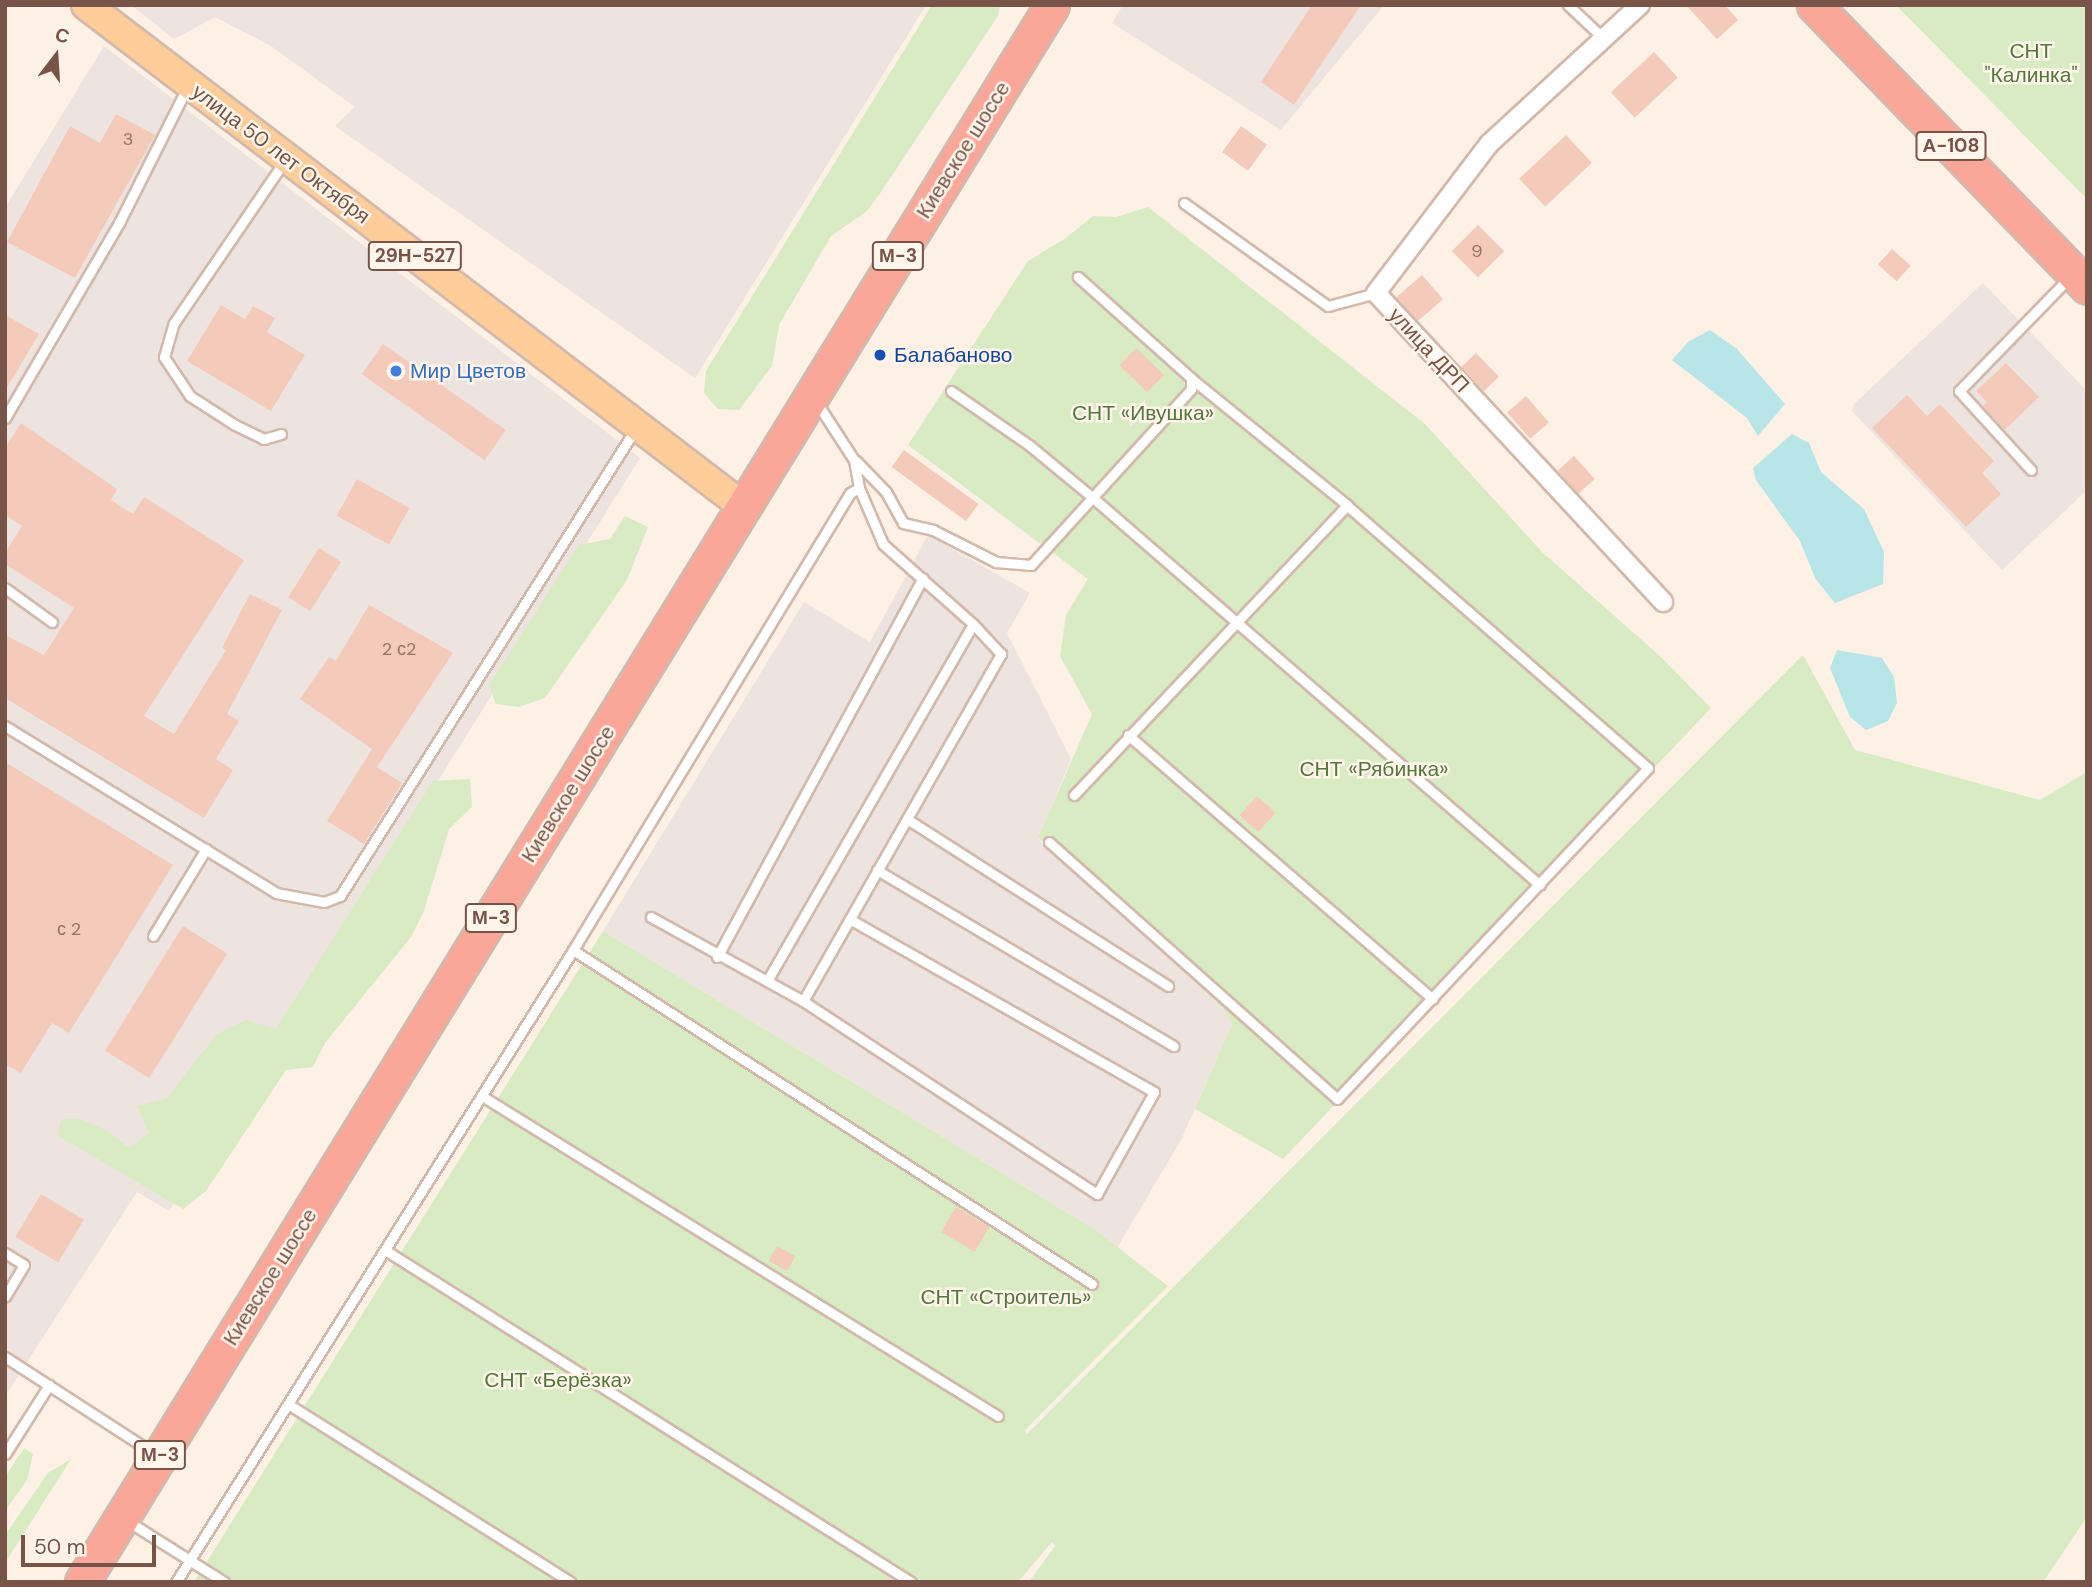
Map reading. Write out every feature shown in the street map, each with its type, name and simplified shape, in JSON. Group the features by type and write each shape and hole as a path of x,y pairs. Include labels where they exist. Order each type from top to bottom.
{"highway":[{"name":"Киевское шоссе","path":"82,1582 1052,5"},
{"name":"А-108","path":"1814,5 2080,280"}],"main road":[{"name":"улица 50 лет Октября","path":"86,5 744,507"}],"street":[{"name":"улица ДРП","path":"1640,5 1489,144 1376,293 1663,602"}],"lane":[{"path":"1568,5 1604,40"},
{"path":"5,418 119,223 189,84"},
{"path":"281,434 264,439 235,425 190,396 164,357 174,323 286,158"},
{"path":"1184,203 1328,306 1376,293"},
{"path":"1049,842 1337,1099 1648,768 1347,505 1191,377 1079,278"},
{"path":"2031,470 1959,390 2080,280"},
{"path":"812,396 855,460 886,492 903,523 933,530 996,562 1031,565 1191,389 1191,377"},
{"path":"951,391 1029,445 1093,498 1540,885"},
{"path":"5,726 276,893 324,902 340,896 637,426"},
{"path":"803,1001 1001,654 973,624 883,544 859,488 855,460"},
{"path":"176,1582 573,950 850,493 859,488"},
{"path":"1074,795 1347,505"},
{"path":"718,957 923,578"},
{"path":"5,588 52,622"},
{"path":"767,981 973,624"},
{"path":"1128,735 1433,999"},
{"path":"907,819 1168,986"},
{"path":"153,936 206,849"},
{"path":"877,870 1174,1046"},
{"path":"651,917 718,957 803,1001 1097,1194 1154,1092 849,919"},
{"path":"573,950 1092,1284"},
{"path":"482,1096 998,1416"},
{"path":"385,1250 911,1582"},
{"path":"5,1253 24,1265 5,1297"},
{"path":"5,1357 159,1457"},
{"path":"5,1454 49,1385"},
{"path":"288,1404 571,1582"},
{"path":"122,1517 224,1582"}],"shaded area":[{"path":"131,5 926,5 695,378 335,126 355,107 271,46 215,17 174,39"},
{"path":"1123,5 1384,5 1281,130 1112,23"},
{"path":"104,46 640,458 169,1211 137,1192 5,1396 5,208"},
{"path":"1983,283 2087,391 2087,490 2002,570 1852,411 1854,404"},
{"path":"928,535 1030,593 1007,633 1071,759 1038,839 1224,1009 1232,1024 1181,1140 1117,1248 1094,1229 603,931 804,602 870,642"}],"green space":[{"path":"932,5 1000,5 998,16 879,195 866,212 831,236 779,325 772,366 739,410 718,409 704,393 706,371"},
{"name":"СНТ \"Калинка\"","path":"1896,5 2087,5 2087,199"},
{"name":"СНТ «Рябинка»","path":"1148,207 1425,424 1542,552 1661,657 1711,708 1283,1159 1195,1109 1232,1024 1224,1009 1038,838 1092,714 1060,656 1066,615 1088,579 908,445 1028,261 1066,238 1093,216 1116,217"},
{"path":"625,516 648,527 627,580 545,698 519,707 496,704 489,685 579,545 610,539"},
{"path":"1803,655 1855,750 2040,800 2087,772 2087,1517 2043,1582 1029,1582 1055,1546 1052,1542 1018,1582 194,1582 603,931 1094,1229 1168,1286 1025,1430 1027,1434"},
{"path":"470,779 472,807 449,829 424,911 411,937 325,1043 313,1067 286,1070 206,1191 183,1209 57,1135 62,1119 80,1119 108,1131 129,1148 149,1133 137,1106 166,1099 217,1034 246,1020 276,1029 433,781"},
{"path":"24,1448 33,1454 27,1480 5,1511 5,1477"},
{"path":"71,1459 5,1563 5,1535 48,1473"}],"water":[{"path":"1710,330 1737,349 1785,404 1758,436 1747,418 1672,360 1688,342"},
{"path":"1792,434 1809,443 1821,472 1864,509 1884,552 1883,584 1835,603 1815,578 1800,541 1756,480 1753,468"},
{"path":"1837,650 1882,658 1894,677 1897,703 1888,721 1866,730 1850,717 1830,668"}],"building":[{"path":"1312,5 1361,5 1294,105 1261,82"},
{"path":"1686,5 1725,5 1738,20 1717,39"},
{"path":"1654,52 1678,78 1635,118 1611,92"},
{"path":"116,114 155,135 75,278 7,242 70,126 100,143"},
{"path":"1241,126 1267,145 1248,171 1222,152"},
{"path":"1566,135 1592,163 1545,206 1519,179"},
{"path":"1478,225 1504,251 1478,277 1452,251"},
{"path":"1892,249 1911,266 1897,281 1878,265"},
{"path":"1422,275 1443,299 1417,322 1396,298"},
{"path":"221,305 245,319 253,306 275,318 267,332 305,355 271,411 187,361"},
{"path":"5,315 39,334 5,391"},
{"path":"383,344 506,430 485,460 362,374"},
{"path":"1136,348 1164,375 1147,392 1119,365"},
{"path":"1476,353 1499,377 1484,391 1461,368"},
{"path":"2006,363 2039,397 2005,430 1983,406 1987,402 1976,391"},
{"path":"1907,395 1927,416 1940,404 1994,461 1982,473 2001,494 1966,527 1872,428"},
{"path":"1526,396 1549,422 1530,439 1507,412"},
{"path":"21,423 117,489 111,500 133,514 144,497 244,560 144,716 174,734 226,650 222,648 250,594 282,610 227,714 239,721 216,759 233,770 204,818 5,698 5,635 44,655 74,608 5,564 5,553 22,526 5,515 5,448"},
{"path":"904,450 978,504 966,521 892,467"},
{"path":"1574,456 1595,479 1578,494 1558,471"},
{"path":"357,479 409,508 389,545 337,516"},
{"path":"319,548 341,562 310,611 288,597"},
{"path":"369,605 453,653 377,767 402,783 364,844 327,821 372,749 300,699 329,657 336,661"},
{"path":"5,762 173,865 69,1033 52,1023 21,1073 5,1064"},
{"path":"1257,796 1276,813 1258,832 1240,815"},
{"path":"183,926 227,954 149,1078 105,1051"},
{"path":"41,1194 84,1220 58,1263 15,1237"},
{"path":"956,1207 989,1227 974,1252 941,1232"},
{"path":"777,1246 795,1256 787,1271 769,1261"}],"place":[{"name":"Балабаново","path":"880,355"},
{"name":"Мир Цветов","path":"396,371"}],"park label":[{"name":"СНТ «Ивушка»","path":"1143,413"},
{"name":"СНТ «Строитель»","path":"1006,1297"},
{"name":"СНТ «Берёзка»","path":"558,1380"}]}
